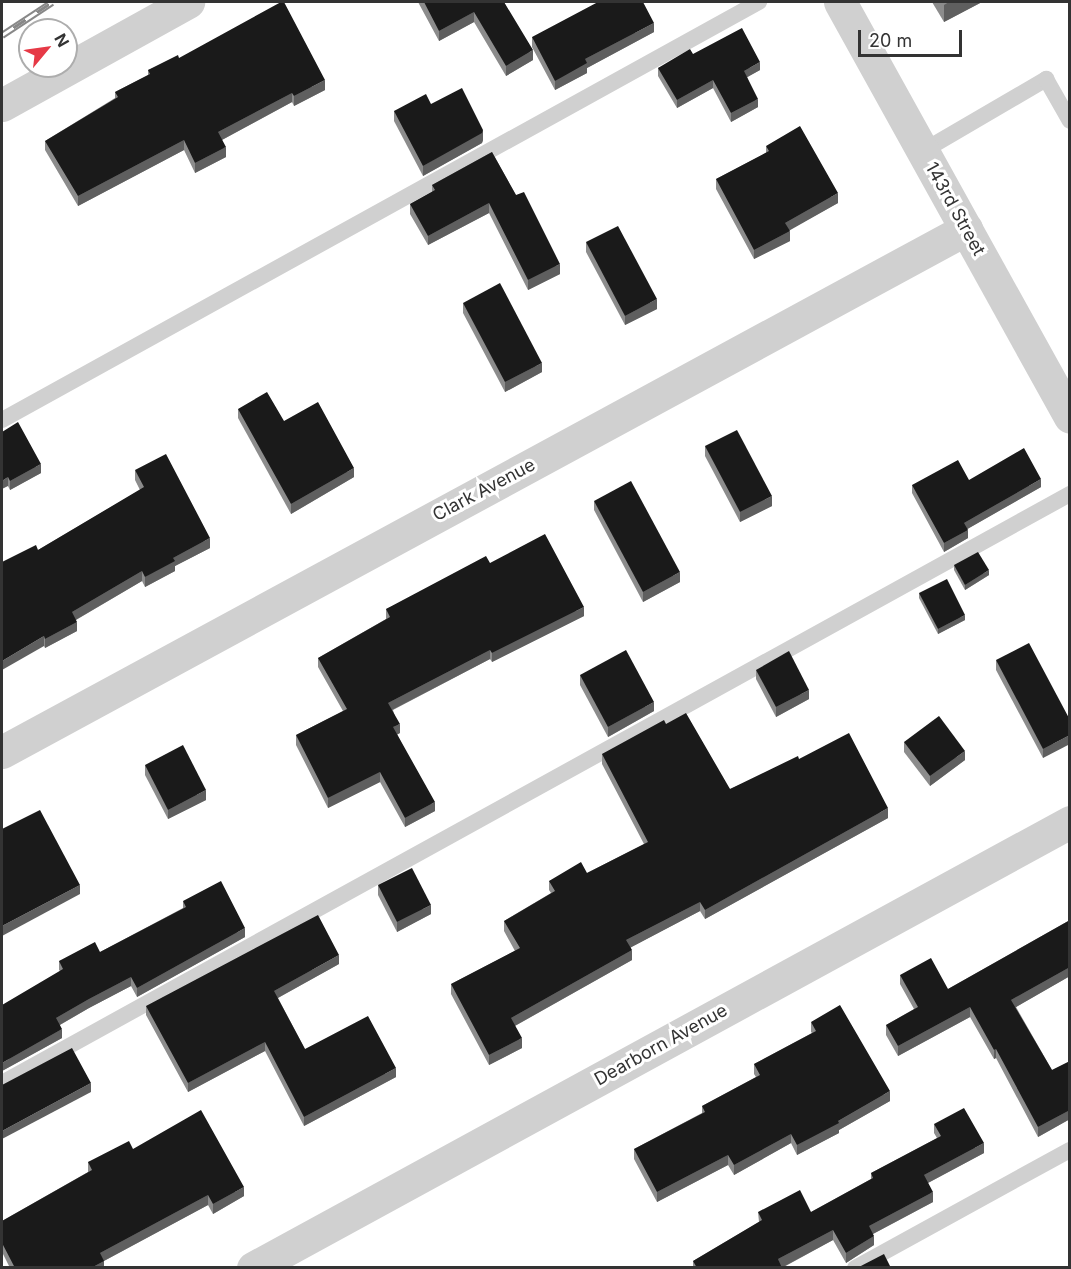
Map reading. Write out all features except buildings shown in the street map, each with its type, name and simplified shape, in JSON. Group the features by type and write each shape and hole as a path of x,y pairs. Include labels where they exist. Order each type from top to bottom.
{"street":[{"path":"2,105 188,2"},
{"name":"143rd Street","path":"840,2 1070,417"},
{"name":"Clark Avenue","path":"2,752 966,230"},
{"name":"Dearborn Avenue","path":"253,1268 1070,822"}],"lane":[{"path":"2,420 759,2"},
{"path":"923,151 1046,79 1070,121"},
{"path":"2,1083 1070,494"},
{"path":"855,1268 1070,1150"}],"railway":[{"path":"2,35 52,2"}]}
